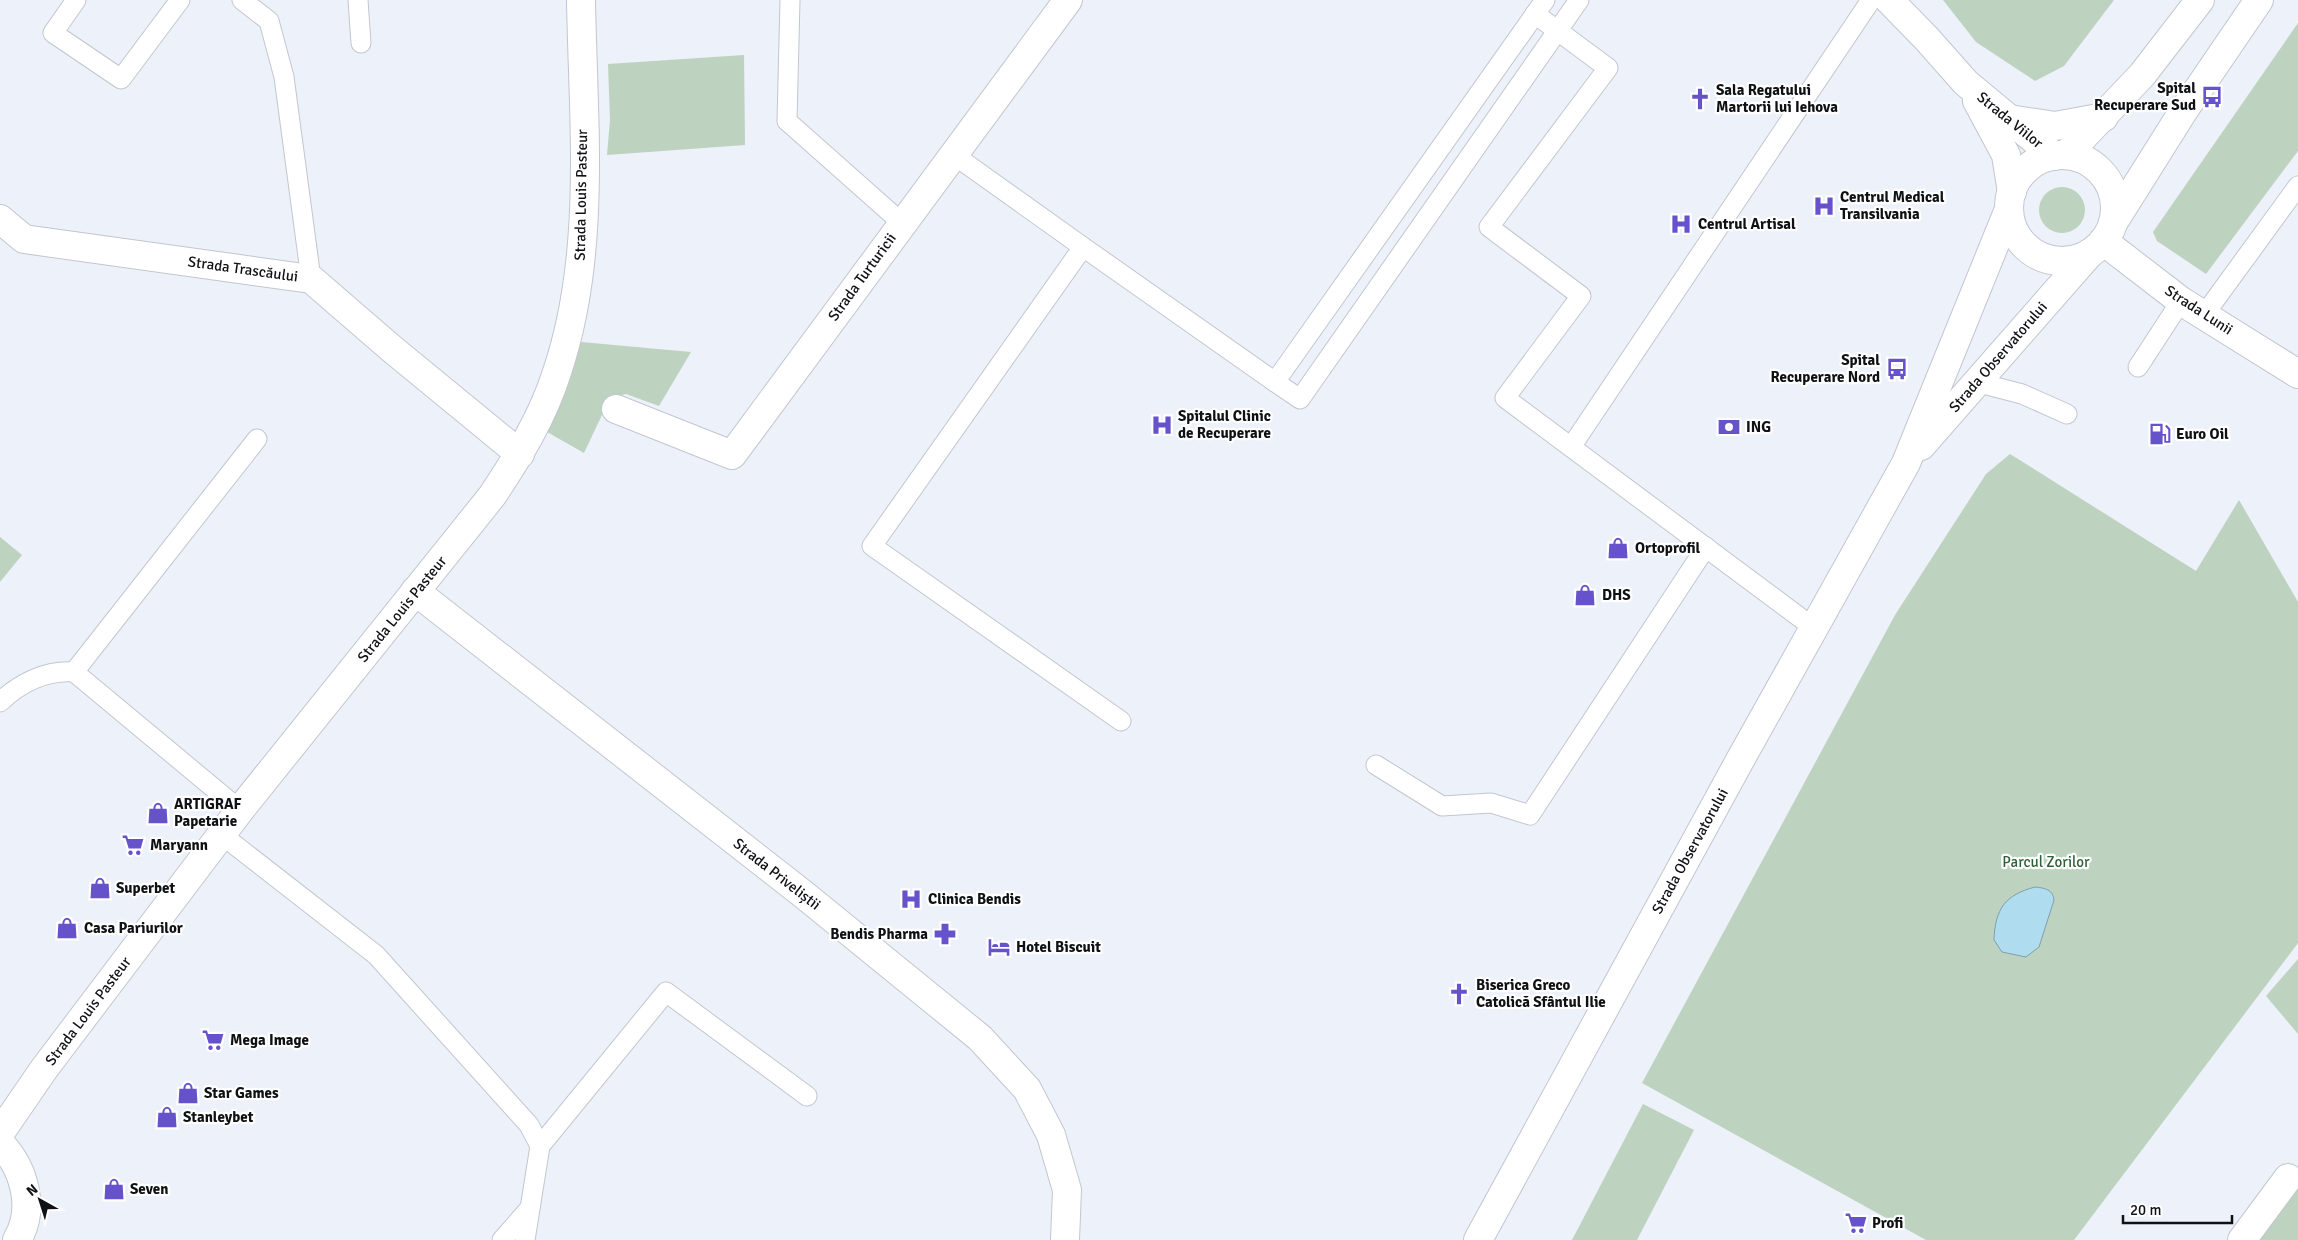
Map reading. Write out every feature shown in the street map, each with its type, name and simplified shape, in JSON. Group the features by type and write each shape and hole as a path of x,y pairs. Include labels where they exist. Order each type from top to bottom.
{"street":[{"name":"Strada Louis Pasteur","path":"0,1133 44,1069 240,810 462,534 520,454 538,420 557,373 572,319 581,260 584,195 581,0"},
{"name":"Strada Turturicii","path":"616,408 732,455 1068,0"},
{"name":"Strada Viilor","path":"1889,0 1928,39 1966,83 2008,119 2060,155"},
{"path":"2060,155 2104,117 2142,75 2200,0"},
{"name":"Strada Observatorului","path":"1906,463 2102,240 2179,118 2259,0"},
{"name":"Strada Viilor","path":"1966,83 2006,154 2010,201"},
{"path":"2008,119 2055,126 2104,117"},
{"path":"2060,155 2082,159 2089,163 2106,180 2113,194 2114,211 2102,240 2077,259 2061,262 2044,258 2030,251 2019,240 2011,225 2010,201 2023,172 2038,161 2060,155"},
{"name":"Strada Observatorului","path":"1478,1240 1906,463 2010,201"},
{"name":"Strada Trascăului","path":"0,219 24,239 311,279 392,349 520,454"},
{"name":"Strada Lunii","path":"2102,240 2181,301 2298,374"},
{"name":"Strada Priveliștii","path":"415,591 803,894 980,1038 1027,1089 1051,1135 1067,1190 1065,1240"},
{"path":"0,1143 10,1154 21,1172 26,1193 26,1214 20,1238"},
{"path":"2242,1240 2288,1178"}],"lane":[{"path":"76,0 53,33 121,79 180,0"},
{"path":"242,0 269,21 284,77 311,279"},
{"path":"358,0 361,43"},
{"path":"790,0 787,121 902,223"},
{"path":"954,154 1300,398 1579,0"},
{"path":"1571,447 1871,0"},
{"path":"1275,382 1540,7 1557,30 1608,68 1489,227 1581,296 1505,398 1814,628"},
{"path":"1440,149 1462,165"},
{"path":"2204,315 2298,186"},
{"path":"1083,246 872,546 1121,721"},
{"path":"2138,367 2181,301"},
{"path":"1976,382 2022,394 2067,414"},
{"path":"74,672 256,439"},
{"path":"1376,765 1442,806 1491,803 1530,815 1706,547"},
{"path":"0,702 15,688 45,674 62,671 74,672 240,810"},
{"path":"222,835 376,955 529,1125 540,1146"},
{"path":"525,1240 540,1146 666,992 807,1096"},
{"path":"502,1240 530,1208"}],"green space":[{"path":"1943,0 2114,0 2064,66 2035,81 1976,42"},
{"path":"2298,23 2298,151 2206,274 2157,241 2153,232"},
{"path":"744,55 745,145 607,155 610,120 608,64"},
{"path":"2062,187 2075,191 2081,197 2085,210 2081,223 2075,229 2062,233 2049,229 2043,223 2039,210 2043,197 2049,191"},
{"path":"581,342 691,352 659,406 626,394 610,398 584,453 547,432"},
{"name":"Parcul Zorilor","path":"2010,454 2196,571 2239,500 2298,602 2298,943 2074,1240 1926,1240 1642,1083 1895,615 1986,474"},
{"path":"0,537 22,555 0,582"},
{"path":"2298,959 2298,1034 2266,996"},
{"path":"1643,1104 1694,1130 1637,1240 1572,1240"},
{"path":"2298,1184 2298,1240 2258,1240"}],"water":[{"path":"2035,887 2050,891 2054,900 2039,947 2026,957 2002,952 1994,940 2000,912 2009,899 2016,894"}],"place":[{"name":"Spital Recuperare Sud","path":"2212,97"},
{"name":"Sala Regatului Martorii lui Iehova","path":"1700,99"},
{"name":"Centrul Medical Transilvania","path":"1824,206"},
{"name":"Centrul Artisal","path":"1681,224"},
{"name":"Spital Recuperare Nord","path":"1897,369"},
{"name":"Spitalul Clinic de Recuperare","path":"1162,425"},
{"name":"ING","path":"1729,427"},
{"name":"Euro Oil","path":"2160,434"},
{"name":"Ortoprofil","path":"1618,548"},
{"name":"DHS","path":"1585,595"},
{"name":"ARTIGRAF Papetarie","path":"158,813"},
{"name":"Maryann","path":"133,845"},
{"name":"Superbet","path":"100,888"},
{"name":"Clinica Bendis","path":"911,899"},
{"name":"Casa Pariurilor","path":"67,928"},
{"name":"Bendis Pharma","path":"945,934"},
{"name":"Hotel Biscuit","path":"999,947"},
{"name":"Biserica Greco Catolică Sfântul Ilie","path":"1459,994"},
{"name":"Mega Image","path":"213,1040"},
{"name":"Star Games","path":"188,1093"},
{"name":"Stanleybet","path":"167,1117"},
{"name":"Seven","path":"114,1189"},
{"name":"Profi","path":"1856,1223"}]}
